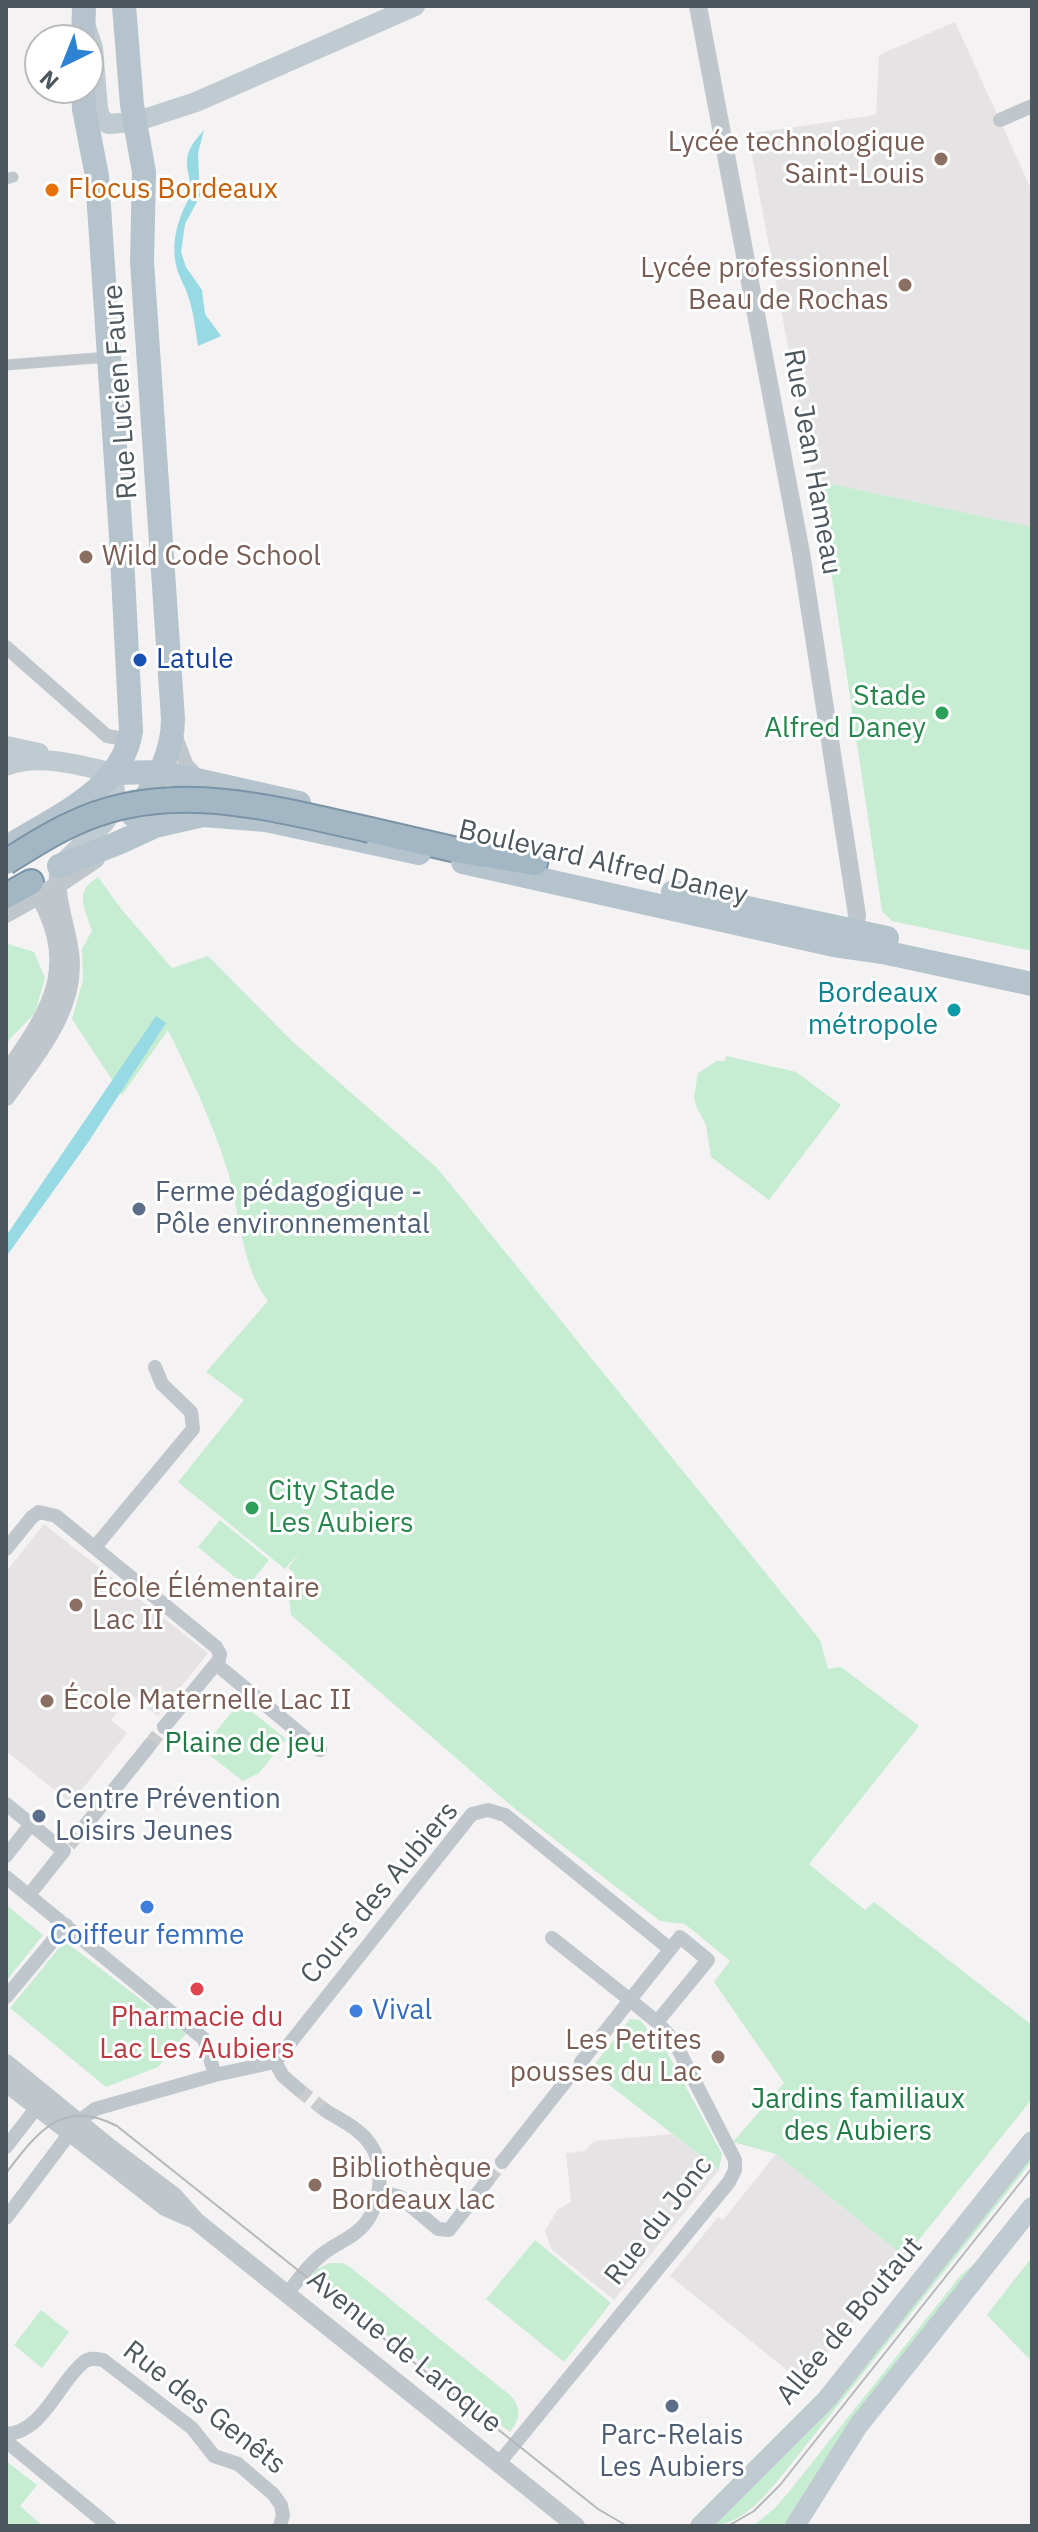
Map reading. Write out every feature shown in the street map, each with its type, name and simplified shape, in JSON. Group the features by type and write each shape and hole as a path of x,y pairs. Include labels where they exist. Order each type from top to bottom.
{"highway":[{"path":"7,850 117,808 158,799 215,799 461,851 535,863"},
{"path":"6,896 46,882"}],"main road":[{"name":"Rue Lucien Faure","path":"46,882 132,816 161,772 173,727 142,262 144,172 131,97 124,6"},
{"path":"84,22 93,48 100,117 108,124 135,122 196,102 415,6"},
{"name":"Rue Lucien Faure","path":"84,104 97,176 131,713 130,740 125,755 113,773"},
{"path":"6,746 113,773"},
{"path":"6,766 17,761 66,763"},
{"name":"Boulevard Alfred Daney","path":"113,773 161,772 463,843 535,863 1032,971"},
{"path":"113,773 116,796 105,822 46,882 7,850 85,799 113,773"},
{"name":"Boulevard Alfred Daney","path":"46,882 161,824 203,815 266,820 834,945 873,950 1032,984"},
{"name":"Allée de Boutaut","path":"700,2526 827,2399 1032,2141"},
{"path":"795,2526 858,2426 1032,2207"}],"street":[{"name":"Rue Jean Hameau","path":"698,6 801,553 857,915 855,931"},
{"path":"1000,120 1032,106"},
{"path":"6,365 109,357"},
{"path":"6,647 107,736 130,740"},
{"path":"173,727 186,764 210,783"},
{"path":"6,914 46,882"},
{"path":"6,1074 40,1025 50,1005 58,971 46,882"},
{"path":"6,1097 51,1033 62,1011 71,973 70,949 46,882"},
{"path":"689,913 729,916 836,938 855,931 873,950"},
{"path":"95,1547 193,1429 191,1412 162,1384 155,1367"},
{"path":"6,1549 39,1512 56,1516 216,1647 220,1654 216,1664 164,1727"},
{"path":"216,1664 320,1750"},
{"path":"84,1827 149,1746"},
{"path":"6,1804 66,1848 29,1895"},
{"name":"Cours des Aubiers","path":"275,2062 472,1814 488,1810 505,1815 670,1949"},
{"path":"6,1856 31,1824"},
{"path":"6,1877 204,2039 215,2075"},
{"path":"6,1997 66,1925"},
{"path":"581,2062 680,1937 708,1960 657,2022"},
{"name":"Rue du Jonc","path":"499,2463 729,2182 735,2170 735,2160 674,2041 657,2022 552,1938"},
{"path":"6,2218 74,2128 95,2109 106,2104 275,2062 283,2076 298,2089"},
{"name":"Avenue de Laroque","path":"6,2063 58,2105 74,2128"},
{"path":"502,2162 566,2081"},
{"name":"Avenue de Laroque","path":"6,2083 37,2107 74,2128 165,2207 196,2221 576,2526"},
{"path":"6,2147 37,2107 58,2105"},
{"path":"287,2294 311,2264 362,2228 373,2212 379,2191 378,2159 371,2144 326,2111"},
{"path":"379,2191 400,2197 438,2229 449,2230 487,2181"},
{"name":"Rue des Genêts","path":"6,2434 25,2430 52,2403 84,2362 93,2358 103,2360 192,2428 214,2456 240,2466 273,2494 281,2505 283,2515 280,2526"},
{"path":"6,2441 109,2526"}],"shaded area":[{"name":"Lycée professionnel Beau de Rochas","path":"955,22 1032,191 1032,527 813,480 748,134 876,115 879,55"},
{"name":"École Élémentaire Lac II","path":"44,1524 208,1653 158,1716 131,1695 111,1720 127,1733 71,1803 6,1751 6,1572"},
{"path":"672,2134 719,2170 614,2300 552,2250 545,2231 557,2210 571,2202 566,2153 585,2151 594,2141"},
{"path":"776,2154 905,2257 803,2383 670,2276 718,2217 723,2220"}],"green space":[{"name":"Stade Alfred Daney","path":"813,480 1032,527 1032,951 892,921 882,911 825,530"},
{"name":"Jardins familiaux des Aubiers","path":"98,877 172,968 208,956 293,1042 437,1168 820,1640 828,1669 841,1667 919,1726 809,1864 865,1910 874,1902 1032,2025 1032,2099 905,2257 776,2154 733,2142 784,2083 714,1982 730,1961 685,1924 660,1921 509,1804 291,1615 287,1582 294,1573 288,1568 302,1549 285,1569 178,1482 244,1400 206,1372 268,1301 251,1270 220,1149 200,1097 168,1030 122,1095 72,1019 83,980 82,949 92,931 83,895"},
{"path":"8,944 34,952 45,978 35,1013 6,1043"},
{"path":"726,1056 796,1072 841,1105 769,1200 711,1157 706,1125 694,1097 698,1073 717,1061 725,1061"},
{"path":"220,1520 269,1560 247,1587 198,1547"},
{"name":"Plaine de jeu","path":"240,1702 286,1739 259,1773 243,1781 208,1754 209,1740"},
{"path":"6,1905 43,1935 6,1981"},
{"path":"67,1943 186,2034 158,2067 106,2087 10,2008 60,1947"},
{"path":"630,2019 640,2020 667,2052 722,2154 719,2170 590,2070"},
{"path":"1032,2152 1032,2161 776,2483 738,2518 709,2526"},
{"path":"535,2240 611,2303 564,2362 486,2299"},
{"path":"986,2254 786,2526 753,2526 788,2493 961,2275"},
{"path":"1032,2257 1032,2362 987,2315"},
{"path":"330,2263 350,2267 511,2396 518,2414 510,2432 311,2276"},
{"path":"41,2310 69,2332 42,2368 14,2345"},
{"path":"6,2461 37,2485 20,2506 43,2526 6,2526"}],"water":[{"path":"204,130 198,153 200,196 185,224 181,252 186,267 202,290 205,314 221,336 198,346 192,308 178,272 174,251 179,221 192,193 188,153"},
{"path":"156,1016 166,1023 87,1144 6,1257 6,1236"}],"tunnel":[{"path":"149,1746 164,1727"},
{"path":"69,1845 84,1827"},
{"path":"566,2081 581,2062"},
{"path":"298,2089 326,2111"},
{"path":"487,2181 502,2162"}],"tram line":[{"path":"6,2173 40,2133 66,2118 81,2115 117,2126 598,2509 627,2526"},
{"path":"728,2526 754,2511 780,2485 1032,2168"}],"place":[{"name":"Lycée technologique Saint-Louis","path":"941,159"},
{"name":"Flocus Bordeaux","path":"52,190"},
{"name":"Lycée professionnel Beau de Rochas","path":"905,285"},
{"name":"Wild Code School","path":"86,557"},
{"name":"Latule","path":"140,660"},
{"name":"Stade Alfred Daney","path":"942,713"},
{"name":"Bordeaux métropole","path":"954,1010"},
{"name":"Ferme pédagogique - Pôle environnemental","path":"139,1209"},
{"name":"City Stade Les Aubiers","path":"252,1508"},
{"name":"École Élémentaire Lac II","path":"76,1605"},
{"name":"École Maternelle Lac II","path":"47,1701"},
{"name":"Centre Prévention Loisirs Jeunes","path":"39,1816"},
{"name":"Coiffeur femme","path":"147,1907"},
{"name":"Pharmacie du Lac Les Aubiers","path":"197,1989"},
{"name":"Vival","path":"356,2011"},
{"name":"Les Petites pousses du Lac","path":"718,2057"},
{"name":"Bibliothèque Bordeaux lac","path":"315,2185"},
{"name":"Parc-Relais Les Aubiers","path":"672,2406"}]}
